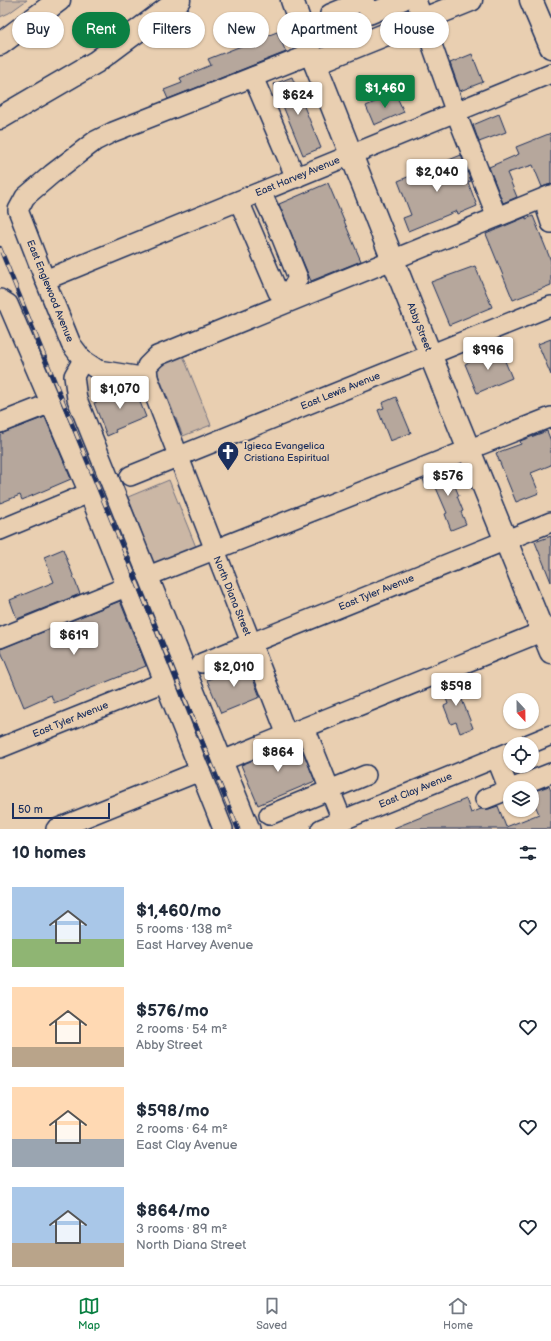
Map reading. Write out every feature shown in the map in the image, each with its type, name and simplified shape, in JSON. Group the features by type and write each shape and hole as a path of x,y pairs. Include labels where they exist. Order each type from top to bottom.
{"main road":[{"path":"0,44 59,0"},
{"path":"0,117 156,0"},
{"path":"0,117 96,62 179,0"},
{"name":"Abby Street","path":"292,0 351,156 468,449 506,540 547,630 551,652"},
{"path":"531,0 551,47"},
{"path":"313,58 420,10 467,1"}],"street":[{"path":"335,12 364,0 370,14 403,0"},
{"path":"420,10 456,113 497,217"},
{"path":"296,178 253,77 313,58"},
{"name":"East Harvey Avenue","path":"45,280 551,73"},
{"name":"East Englewood Avenue","path":"148,378 98,370 83,360 71,344 18,210 27,195 95,140 253,77"},
{"path":"239,201 278,292 291,290 298,278 261,192"},
{"path":"179,456 148,378 148,366 157,356 497,217 548,208"},
{"path":"0,300 8,304 89,493 223,829"},
{"name":"East Lewis Avenue","path":"130,476 551,306"},
{"path":"83,360 74,376 77,399 250,829"},
{"path":"0,423 51,403"},
{"path":"148,576 551,417"},
{"name":"North Diana Street","path":"179,456 214,550 287,735"},
{"path":"0,530 89,493"},
{"name":"East Tyler Avenue","path":"202,664 551,522"},
{"path":"0,638 126,587"},
{"path":"222,761 547,630"},
{"name":"East Tyler Avenue","path":"0,748 164,682"},
{"path":"305,728 342,820"},
{"path":"539,740 551,735"},
{"name":"East Clay Avenue","path":"321,829 503,754"},
{"path":"56,829 200,771"},
{"path":"530,781 551,772"},
{"path":"269,815 366,775"},
{"path":"485,799 503,792"}],"shaded area":[{"path":"0,0 27,0 9,13 0,17"},
{"path":"182,353 211,425 183,436 154,364"},
{"path":"169,480 200,557 158,574 128,497"}],"building":[{"path":"277,32 277,48 284,48 286,52 168,99 164,90 182,83 180,78 211,65 208,59 236,48 269,48 269,35"},
{"path":"472,54 483,82 460,91 450,63"},
{"path":"292,77 321,148 303,155 274,84"},
{"path":"395,93 404,112 374,125 366,106"},
{"path":"499,114 506,132 479,142 473,125"},
{"path":"551,133 551,184 542,187 533,165 507,173 517,197 503,203 489,167 519,154 516,147"},
{"path":"461,155 471,181 468,182 477,206 458,214 457,211 408,231 403,218 411,215 398,181"},
{"path":"328,183 361,261 311,281 279,204"},
{"path":"533,216 551,261 551,285 513,300 486,234 526,217 526,219"},
{"path":"475,266 492,307 449,325 431,282"},
{"path":"551,339 551,375 538,344"},
{"path":"500,349 512,378 477,393 465,364"},
{"path":"134,387 146,417 115,430 116,432 107,436 94,403"},
{"path":"396,397 411,433 390,441 378,410 384,408 382,403"},
{"path":"45,417 71,479 22,500 20,495 0,503 0,434"},
{"path":"547,431 551,441 551,465 531,473 539,493 516,502 496,453 521,444 520,441"},
{"path":"448,469 459,496 457,496 466,524 451,530 445,514 447,513 434,483 426,487 423,479"},
{"path":"551,536 551,582 535,542"},
{"path":"63,549 80,594 17,619 10,600 54,582 44,557"},
{"path":"120,601 146,666 54,703 51,695 24,707 0,649"},
{"path":"247,663 260,697 221,713 207,680"},
{"path":"454,679 473,728 460,733 456,722 451,724 444,706 448,704 441,684"},
{"path":"299,742 315,781 258,805 241,765"},
{"path":"549,786 551,791 551,829 394,828 466,799 471,813 481,809 489,809 498,806 506,827 531,817 539,817 539,790"}],"railway":[{"path":"0,248 238,829"}],"place":[{"name":"Igieca Evangelica Cristiana Espiritual","path":"228,472"}]}
